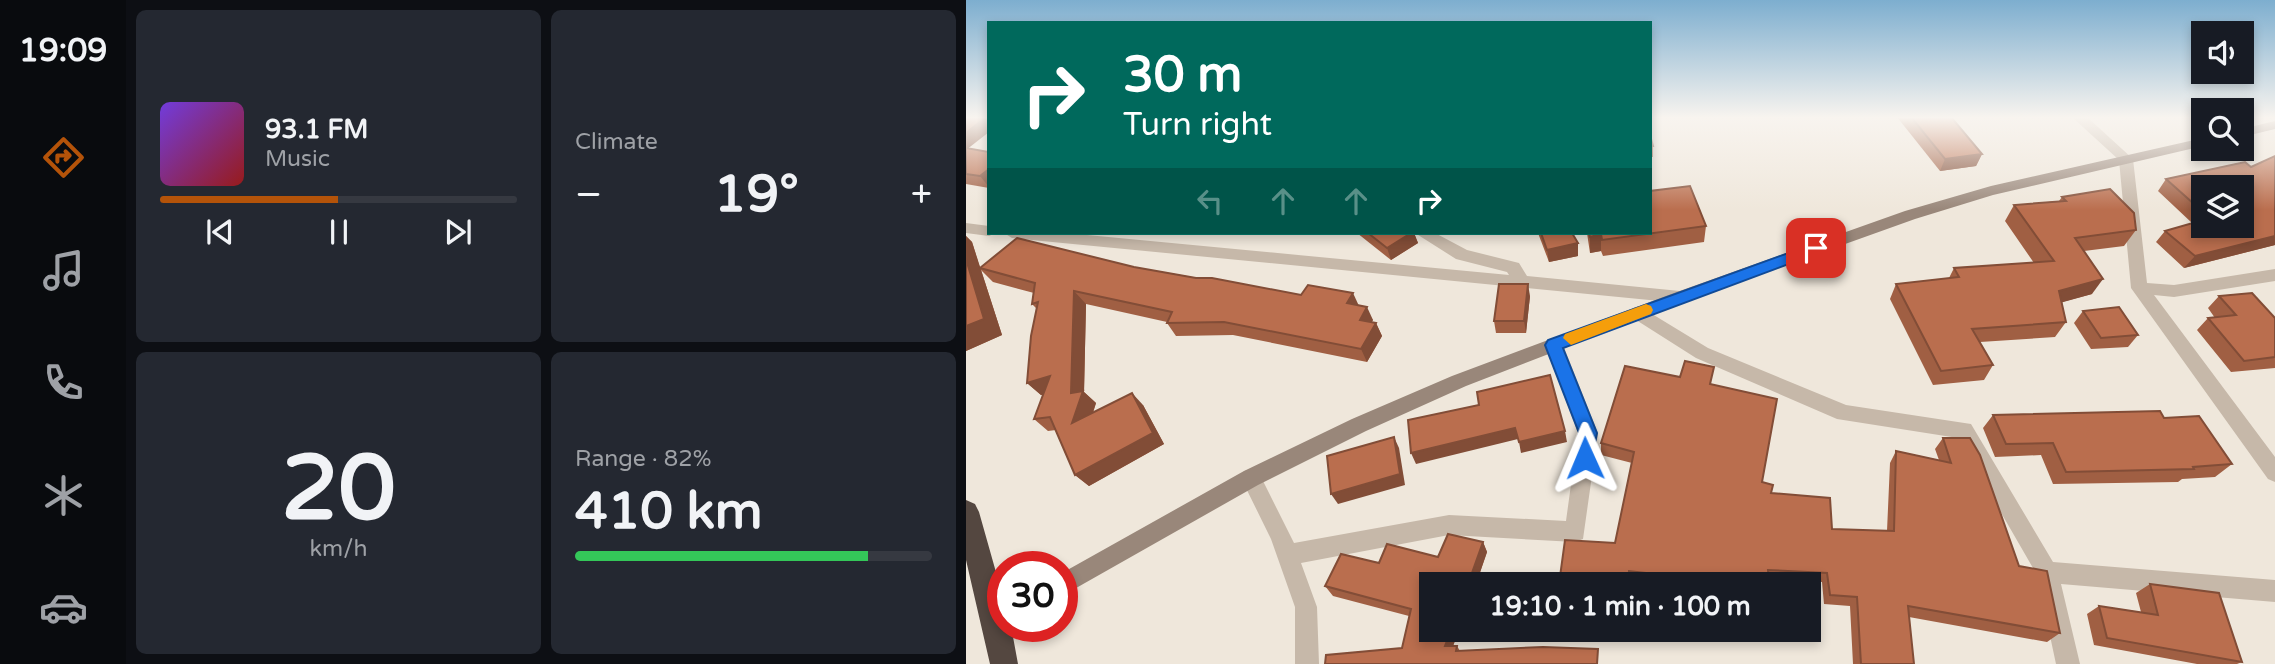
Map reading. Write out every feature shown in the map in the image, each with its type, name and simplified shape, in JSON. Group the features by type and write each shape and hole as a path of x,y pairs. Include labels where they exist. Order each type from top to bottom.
{"highway":[{"path":"966,512 973,563 987,593"},
{"path":"1002,642 1004,664"}],"street":[{"path":"2114,148 2126,159 2139,288 2275,473"},
{"path":"1078,576 1251,478 1359,425 1459,381 1680,297 1910,215 1991,191 2176,148"},
{"path":"966,228 987,230"},
{"path":"1033,235 1680,297"},
{"path":"1427,235 1462,255 1513,267 1522,282"},
{"path":"2139,288 2174,291 2275,275"},
{"path":"1639,313 1702,353 1844,413 1964,430 2048,572 2068,664"},
{"path":"1287,555 1449,525 1575,532 1588,433 1553,345"},
{"path":"1251,478 1287,555 1306,607 1307,664"},
{"path":"2048,572 2275,590"}],"building":[{"path":"966,148 987,152 987,171 980,176 966,174"},
{"path":"1936,148 1977,148 1982,154 1945,159"},
{"path":"2275,156 2275,236 2195,256 2165,231 2191,223 2191,238 2254,238 2254,175 2191,175 2191,201 2166,179 2245,162 2251,167"},
{"path":"1690,186 1706,226 1652,233 1652,191"},
{"path":"2110,189 2134,213 2136,230 2075,238 2103,279 2059,291 2066,322 1972,329 1993,365 1941,371 1896,284 1959,277 1954,268 2054,261 2014,205 2066,201 2062,197"},
{"path":"1371,235 1408,235 1387,248"},
{"path":"1542,235 1573,235 1578,243 1547,250"},
{"path":"1601,235 1639,235 1602,240"},
{"path":"1017,238 1134,267 1196,278 1212,278 1301,295 1308,285 1353,293 1347,303 1367,307 1360,320 1376,323 1361,349 1224,322 1167,323 1172,312 1074,291 1071,393 1083,391 1072,423 1132,393 1153,433 1075,475 1050,417 1034,419 1050,376 1027,383 1031,336 1038,302 1032,304 1035,283 980,268"},
{"path":"966,259 984,319 966,326"},
{"path":"1499,284 1528,284 1524,321 1494,321"},
{"path":"2252,293 2275,318 2275,357 2244,361 2208,318 2236,315 2219,296"},
{"path":"2119,307 2138,335 2101,338 2083,311"},
{"path":"1685,361 1714,367 1710,384 1777,399 1762,482 1773,485 1771,493 1830,498 1832,529 1894,531 1896,451 1951,463 1943,438 1970,438 1980,455 2019,566 2047,571 2060,633 1908,606 1914,664 1861,664 1857,597 1830,595 1827,573 1768,570 1561,572 1565,540 1615,543 1634,452 1601,443 1625,366 1680,377"},
{"path":"1550,375 1565,431 1519,442 1515,428 1411,453 1408,420 1479,405 1477,392"},
{"path":"2160,411 2164,418 2199,416 2232,464 2193,467 2194,469 2066,472 2053,443 2006,444 1993,415"},
{"path":"1394,437 1400,474 1331,494 1327,456"},
{"path":"1448,534 1483,542 1472,572 1419,572 1419,642 1446,642 1445,646 1457,646 1456,651 1543,647 1598,649 1597,664 1325,664 1326,655 1402,648 1411,609 1325,586 1341,554 1379,563 1387,544 1438,557"},
{"path":"2150,584 2219,593 2242,662 2107,638 2099,606 2158,615"}],"slow traffic":[{"path":"1571,338 1646,310"}],"route":[{"path":"1585,458 1588,433 1553,345 1816,248"}]}
